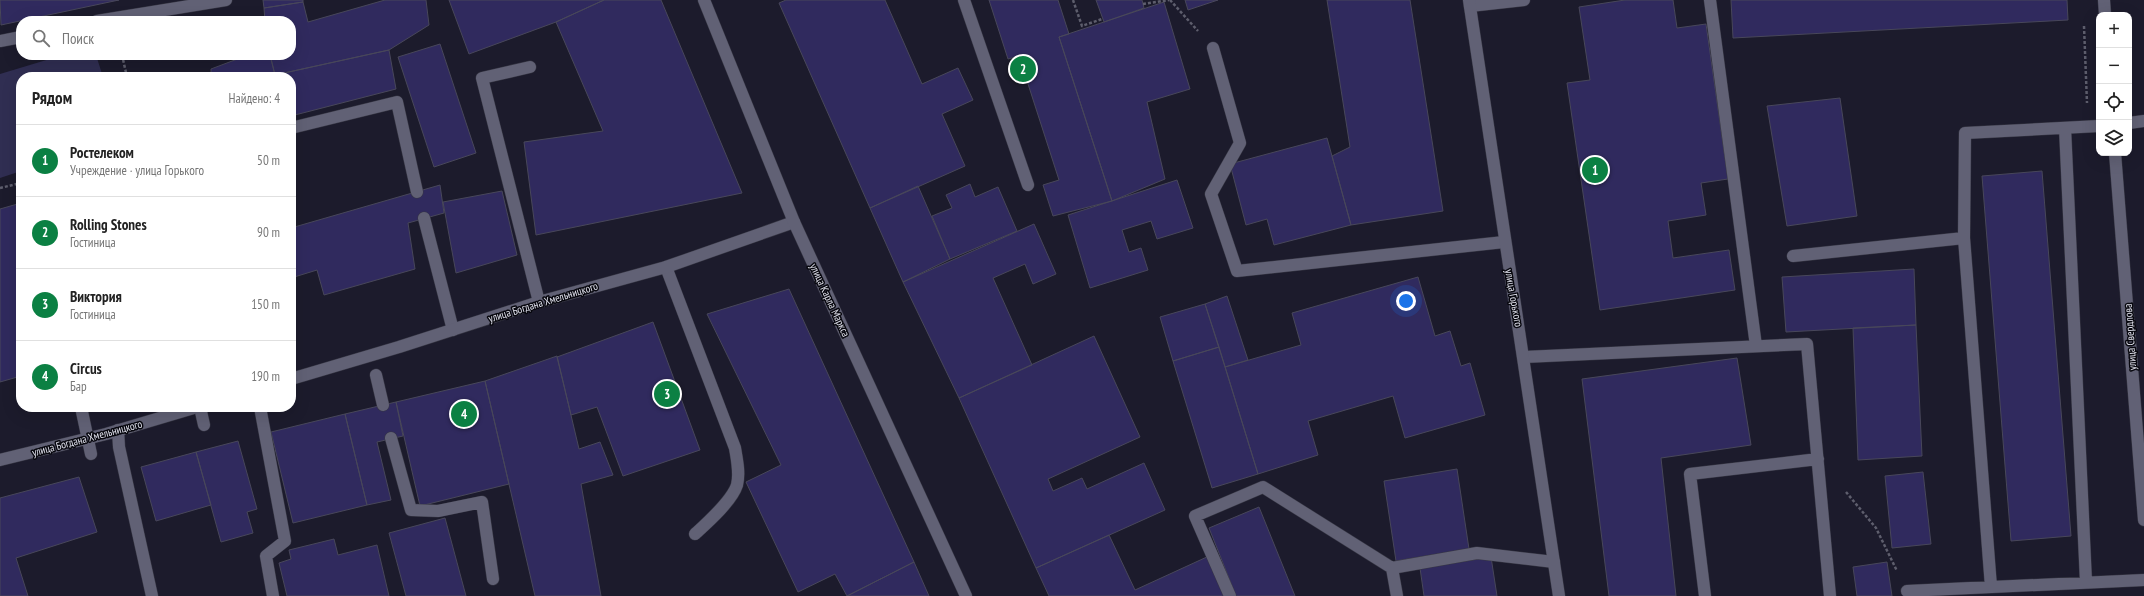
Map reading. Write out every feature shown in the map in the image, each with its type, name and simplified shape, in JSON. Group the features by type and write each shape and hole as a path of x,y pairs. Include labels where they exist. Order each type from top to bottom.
{"street":[{"path":"128,16 226,0"},
{"name":"улица Карла Маркса","path":"704,0 794,222 966,596"},
{"path":"964,0 1028,185"},
{"path":"1470,3 1524,0"},
{"path":"1710,0 1756,346"},
{"path":"2104,0 2105,12"},
{"name":"улица Горького","path":"1470,3 1504,242 1524,357 1559,596"},
{"path":"0,41 16,38"},
{"path":"1214,48 1240,143 1211,194 1237,272 1504,242"},
{"path":"530,67 482,78 538,302"},
{"path":"296,127 397,102 417,192"},
{"path":"2132,123 2144,121"},
{"path":"1991,587 1964,238 1965,133 2096,126"},
{"path":"2065,128 2086,582"},
{"name":"улица Свердлова","path":"2116,156 2144,520"},
{"path":"424,218 453,330"},
{"name":"улица Богдана Хмельницкого","path":"296,377 453,330 538,302 666,267 794,222"},
{"path":"1793,256 1964,238"},
{"path":"666,267 736,448 738,471 737,486 724,504 694,534"},
{"path":"1524,357 1807,344 1830,596"},
{"path":"376,374 383,406"},
{"path":"82,412 90,454"},
{"name":"улица Богдана Хмельницкого","path":"0,460 118,430 179,412"},
{"path":"201,412 204,425"},
{"path":"261,412 285,541 266,556 273,596"},
{"path":"118,430 119,447 152,596"},
{"path":"391,438 411,510 438,511 482,502 493,580"},
{"path":"1705,596 1690,474 1818,459"},
{"path":"1230,596 1195,516 1263,487 1392,568 1477,553 1554,562"},
{"path":"1392,568 1397,596"},
{"path":"1907,591 2144,580"}],"path":[{"path":"1073,0 1082,26 1102,19"},
{"path":"1143,4 1169,0 1214,48"},
{"path":"123,60 126,72"},
{"path":"0,188 16,184"},
{"path":"1818,459 1876,528 1907,591"}],"shaded area":[{"path":"46,60 98,60 101,72 16,72 16,173 0,178 0,74"}],"building":[{"path":"0,0 119,0 43,16 16,16 16,22 1,25"},
{"path":"263,0 303,0 303,2 264,8"},
{"path":"385,0 426,0 429,25 389,50 289,72 274,72 271,60 296,60 296,16 265,16 264,8 303,2 308,22"},
{"path":"449,0 604,0 556,22 469,54"},
{"path":"604,0 661,0 742,193 536,235 524,142 603,131 556,22"},
{"path":"786,0 885,0 922,84 958,68 973,100 942,114 965,166 870,208 779,3"},
{"path":"989,0 1058,0 1069,34 1059,37 1112,201 1053,216 1043,185 1059,180 1019,56 1008,59"},
{"path":"1096,0 1142,0 1144,8 1104,22"},
{"path":"1185,0 1218,0 1188,10"},
{"path":"1327,0 1410,0 1443,211 1351,225 1332,156 1350,147"},
{"path":"1625,0 1673,0 1677,28 1706,24 1728,179 1701,183 1706,215 1668,221 1673,258 1729,250 1735,290 1600,310 1567,83 1590,80 1579,7"},
{"path":"1731,0 2067,0 2068,20 1733,38"},
{"path":"1164,2 1190,89 1147,102 1165,179 1112,201 1059,37"},
{"path":"440,44 476,153 434,167 398,57"},
{"path":"389,50 396,89 296,115 296,72 289,72"},
{"path":"235,60 271,60 274,72 211,72 211,69"},
{"path":"1840,98 1857,216 1787,226 1767,106"},
{"path":"1327,138 1351,225 1274,245 1267,219 1246,225 1230,164"},
{"path":"2042,171 2071,536 2011,541 1982,176"},
{"path":"1177,180 1193,228 1157,239 1151,221 1122,230 1129,252 1141,248 1148,270 1090,288 1068,215"},
{"path":"970,184 975,197 998,187 1017,231 950,259 932,216 952,208 946,195"},
{"path":"440,185 444,213 408,223 415,269 324,295 317,270 296,276 296,227"},
{"path":"918,186 950,259 903,282 870,208"},
{"path":"502,191 517,255 456,273 443,202"},
{"path":"16,204 16,377 0,382 0,209"},
{"path":"1034,224 1056,274 1033,284 1025,264 993,278 1032,365 959,398 903,282"},
{"path":"1914,269 1916,325 1786,332 1782,277"},
{"path":"1418,277 1435,336 1450,331 1461,366 1470,363 1485,415 1405,438 1393,396 1308,421 1318,455 1258,474 1225,367 1301,345 1292,313"},
{"path":"789,289 914,562 847,596 835,574 798,592 746,482 781,465 707,314"},
{"path":"1227,296 1248,360 1225,367 1205,304"},
{"path":"1205,304 1219,347 1173,361 1160,317"},
{"path":"653,322 700,450 623,476 597,407 571,415 557,357"},
{"path":"1916,325 1922,456 1858,460 1853,328"},
{"path":"1094,336 1140,437 1048,479 1053,491 1082,478 1087,489 1144,463 1165,510 1036,568 959,398"},
{"path":"1219,347 1258,474 1212,488 1173,361"},
{"path":"557,356 579,449 600,442 613,475 581,484 601,596 535,596 485,381"},
{"path":"1737,358 1751,445 1661,458 1676,596 1609,596 1582,379"},
{"path":"485,381 509,484 420,506 396,402"},
{"path":"396,402 403,436 377,442 391,500 367,505 345,414"},
{"path":"345,414 367,505 293,523 271,432"},
{"path":"238,441 257,509 247,512 253,533 221,542 196,452"},
{"path":"196,452 211,505 156,521 141,467"},
{"path":"1457,469 1469,549 1396,561 1384,481"},
{"path":"1923,472 1931,544 1892,548 1885,476"},
{"path":"79,477 97,532 16,558 28,596 0,596 0,498"},
{"path":"1259,507 1295,596 1236,596 1209,528"},
{"path":"445,518 466,596 406,596 389,533"},
{"path":"1109,535 1135,590 1209,556 1227,596 1049,596 1036,568"},
{"path":"334,539 338,555 377,545 389,596 287,596 279,563 291,559 289,550"},
{"path":"1491,557 1497,596 1424,596 1420,568"},
{"path":"914,562 929,596 847,596"},
{"path":"1887,562 1892,596 1857,596 1853,567"}],"place":[{"name":"Rolling Stones","path":"1023,69"},
{"name":"Ростелеком","path":"1595,170"},
{"name":"Виктория","path":"667,394"},
{"name":"Circus","path":"464,414"}]}
